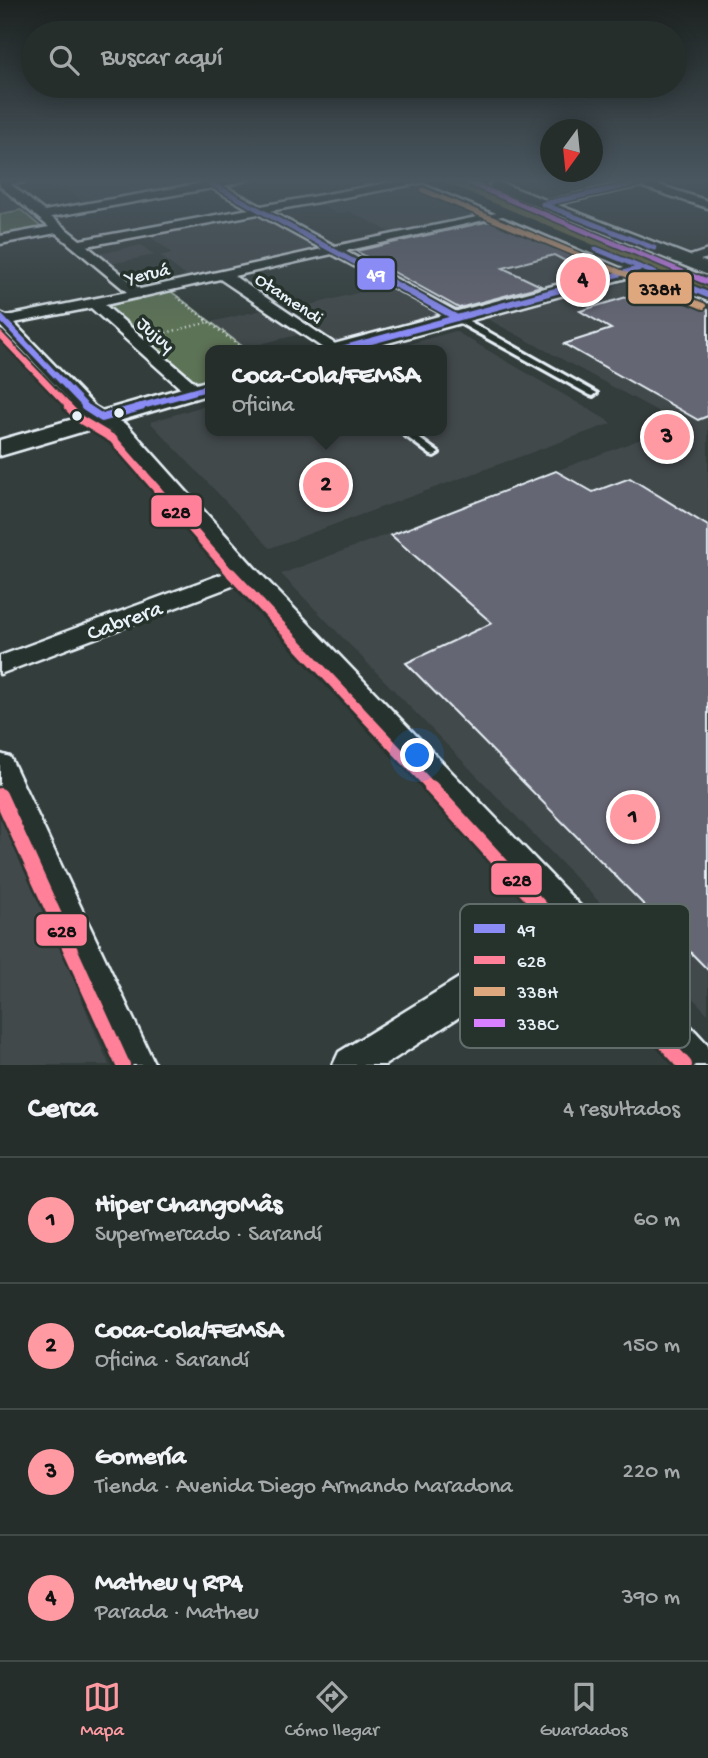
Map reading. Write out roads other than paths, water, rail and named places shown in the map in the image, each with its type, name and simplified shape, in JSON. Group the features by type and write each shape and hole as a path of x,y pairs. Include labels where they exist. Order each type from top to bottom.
{"main road":[{"path":"570,229 708,287"},
{"path":"582,234 616,233"},
{"path":"582,234 708,277"}],"street":[{"path":"0,240 58,229"},
{"name":"Jujuy","path":"58,229 138,294"},
{"path":"78,244 160,229"},
{"path":"295,229 457,318"},
{"name":"Yeruá","path":"1,320 138,294 431,229"},
{"path":"564,229 582,234 641,268 708,295"},
{"path":"605,229 708,269"},
{"path":"684,260 708,254"},
{"path":"356,345 641,268"},
{"name":"Otamendi","path":"223,275 329,345"},
{"name":"Jujuy","path":"94,303 203,389"},
{"path":"1,320 89,411 121,429 247,573 556,904"},
{"path":"0,448 203,389"},
{"name":"Cabrera","path":"0,665 247,573"},
{"path":"0,765 135,1065"},
{"path":"352,1065 460,997"},
{"path":"686,1048 701,1065"}],"lane":[{"path":"457,318 593,393"},
{"path":"410,436 434,453"}],"place":[{"name":"Matheu y RP4","path":"583,280"},
{"name":"Gomería","path":"667,437"},
{"name":"Coca-Cola/FEMSA","path":"326,485"},
{"name":"Hiper ChangoMâs","path":"633,817"}]}
